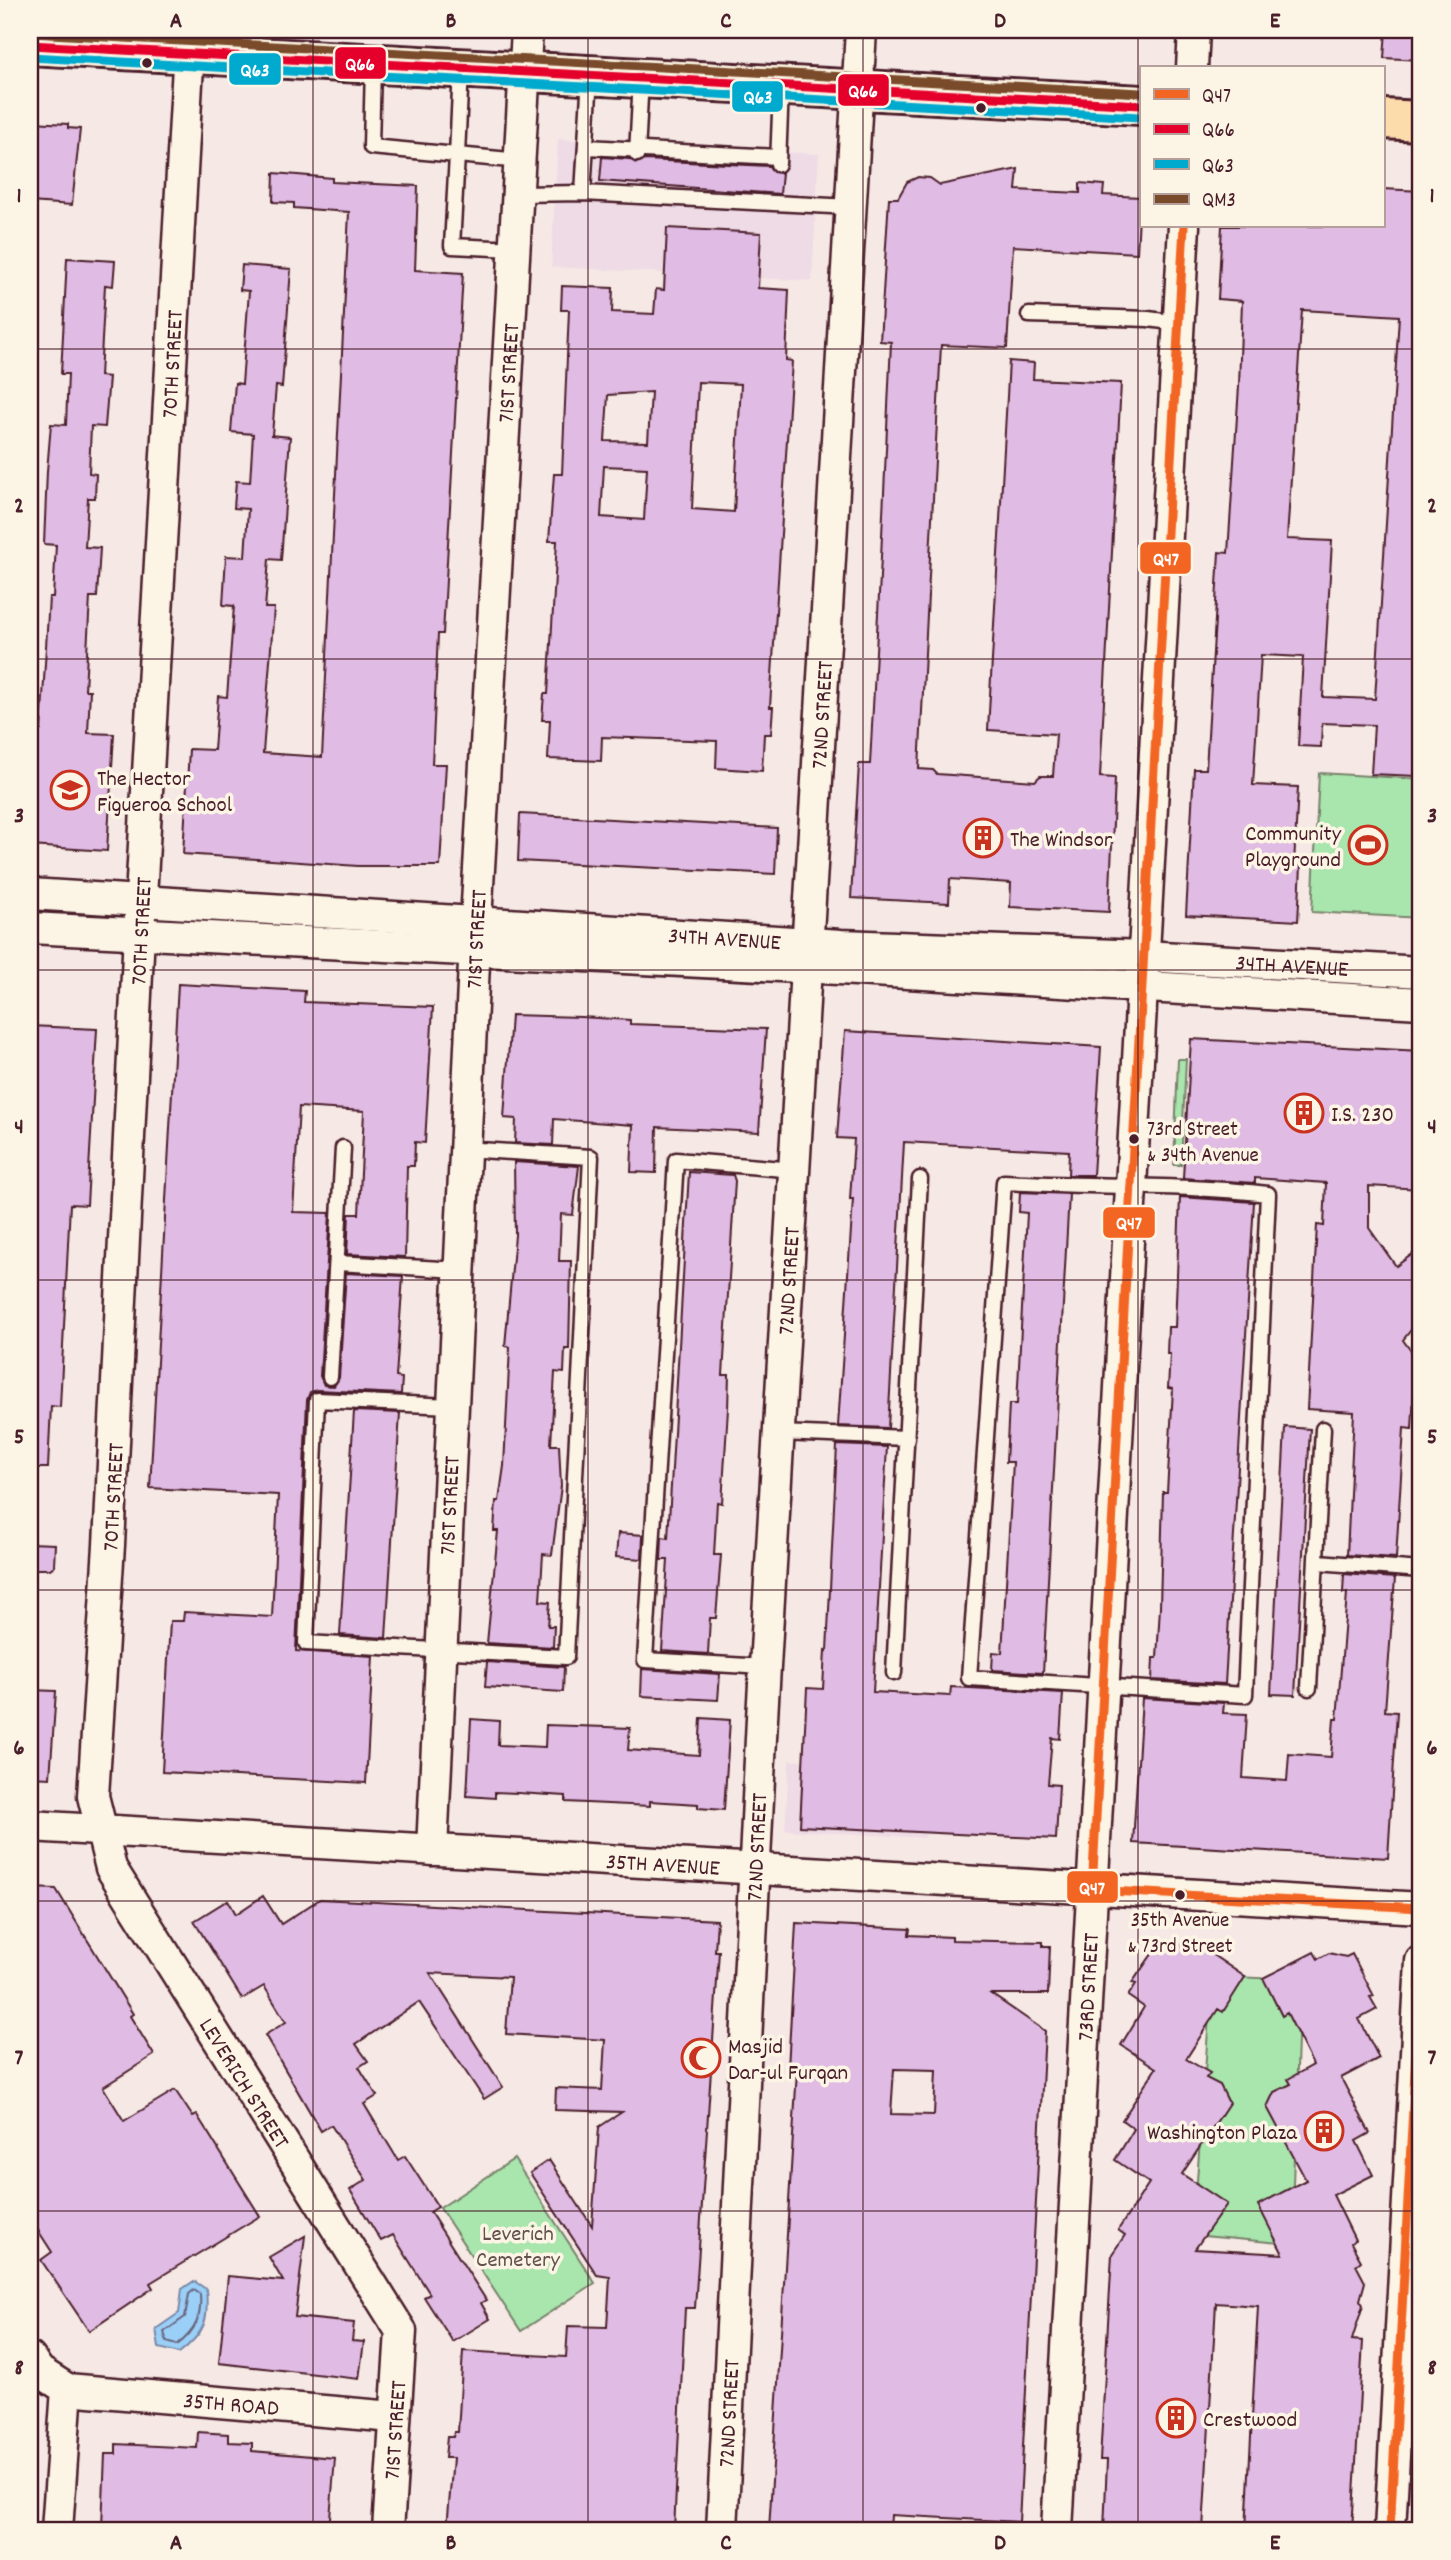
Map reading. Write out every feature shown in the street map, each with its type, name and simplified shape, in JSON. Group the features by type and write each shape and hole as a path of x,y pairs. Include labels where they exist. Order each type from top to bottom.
{"main road":[{"path":"43,46 189,42 373,63 1140,105"},
{"path":"1384,119 1421,121"}],"street":[{"name":"71ST STREET","path":"432,1850 475,936 527,30"},
{"name":"72ND STREET","path":"722,2530 765,1667 861,30"},
{"path":"1192,66 1194,30"},
{"name":"70TH STREET","path":"102,1830 93,1796 109,1545 139,933 189,42"},
{"name":"73RD STREET","path":"1057,2530 1184,228"},
{"name":"34TH AVENUE","path":"30,894 141,900 475,936 808,956 1142,986 1421,1003"},
{"name":"34TH AVENUE","path":"30,928 139,933 475,936"},
{"name":"34TH AVENUE","path":"808,956 1144,956 1421,972"},
{"name":"35TH AVENUE","path":"30,1826 1421,1908"},
{"name":"LEVERICH STREET","path":"102,1830 111,1868 401,2331"},
{"path":"1390,2530 1421,1961"},
{"name":"71ST STREET","path":"388,2530 401,2331"},
{"path":"30,2358 39,2371 67,2389 57,2530"},
{"name":"35TH ROAD","path":"67,2389 394,2417"}],"lane":[{"path":"373,63 371,147 520,161"},
{"path":"461,68 453,246 514,249"},
{"path":"583,193 590,75"},
{"path":"637,151 641,78"},
{"path":"587,147 778,160 781,86"},
{"path":"518,194 583,193 606,188 775,198 850,207"},
{"path":"1029,315 1148,319 1179,323"},
{"path":"330,1377 343,1147"},
{"path":"452,1406 317,1400 306,1643 566,1657 591,1157 464,1149"},
{"path":"765,1667 645,1660 648,1605 676,1160 795,1170"},
{"path":"894,1673 920,1179"},
{"path":"1004,1182 1102,1187 1132,1184 1268,1194 1245,1695 1104,1685 969,1678 1004,1182"},
{"path":"337,1263 459,1270"},
{"path":"1309,1688 1318,1562 1323,1429"},
{"path":"779,1433 907,1438"},
{"path":"1318,1562 1421,1570"}],"shaded area":[{"path":"558,139 819,154 812,281 551,267"},
{"path":"789,1760 929,1768 925,1838 785,1830"}],"green space":[{"name":"Community Playground","path":"1319,773 1421,779 1421,918 1312,912"},
{"path":"1178,1059 1186,1059 1181,1165 1174,1165"},
{"path":"1212,1976 1300,1980 1291,2244 1193,2235"},
{"name":"Leverich Cemetery","path":"514,2159 595,2283 521,2331 440,2208"}],"water":[{"path":"194,2281 206,2289 206,2318 200,2332 179,2353 159,2348 156,2329 179,2313 182,2289"}],"building":[{"path":"1386,30 1421,30 1421,60 1384,58"},
{"path":"32,122 68,124 68,128 80,129 72,205 30,202"},
{"path":"602,157 629,159 636,163 645,160 769,166 773,172 782,173 780,194 600,181"},
{"path":"1018,169 1016,190 1080,193 1080,183 1104,185 1103,195 1140,197 1137,253 1013,246 1007,348 941,345 919,769 933,770 937,774 1035,781 1040,776 1053,776 1056,734 988,730 1009,361 1034,363 1033,379 1121,383 1100,777 1115,778 1109,912 1010,907 1011,883 950,879 949,903 851,898 859,764 870,764 891,342 880,341 889,198 898,198 907,182 918,177 930,178 940,185"},
{"path":"274,173 332,178 332,182 418,186 415,270 463,273 443,634 438,634 432,764 446,764 440,866 358,866 183,854 189,749 214,750 218,696 227,697 234,606 223,605 226,556 245,557 248,509 234,508 236,481 250,482 253,434 231,432 235,383 242,384 249,291 240,290 242,265 291,269 282,387 276,386 270,435 290,437 281,560 269,559 265,608 274,608 263,753 322,757 349,212 294,208 294,203 273,202"},
{"path":"1384,189 1421,191 1421,695 1417,776 1371,774 1374,725 1322,723 1321,747 1298,746 1303,657 1261,655 1253,785 1298,787 1294,865 1301,866 1298,921 1186,915 1194,769 1206,769 1219,552 1228,553 1239,386 1242,301 1218,299 1222,228 1384,228","holes":["1302,310 1399,316 1375,699 1323,697 1332,541 1287,539"]},
{"path":"667,228 761,233 758,288 789,290 786,360 792,361 770,707 773,707 771,734 764,734 762,771 716,768 717,741 602,737 601,761 548,759 550,720 542,720 544,694 548,694 557,541 549,541 554,474 562,474 569,310 561,310 562,286 613,288 612,312 654,314 656,289 664,290","holes":["698,382 741,384 734,512 692,509","651,392 648,442 605,441 608,395","604,466 647,468 644,520 601,517"]},
{"path":"67,258 115,261 113,286 105,285 100,376 109,377 105,427 91,426 89,473 96,474 95,498 88,498 85,547 100,548 97,597 90,597 85,690 90,690 88,733 114,734 107,851 30,846 30,729 41,730 49,597 53,597 56,545 44,544 51,424 66,425 68,374 61,374"},
{"path":"520,814 777,828 775,874 518,861"},
{"path":"178,984 305,991 304,1002 433,1007 425,1143 415,1142 414,1166 407,1166 405,1257 347,1254 349,1214 359,1214 364,1111 299,1107 293,1212 330,1213 320,1376 324,1385 334,1386 339,1378 346,1273 403,1276 396,1377 402,1378 401,1394 317,1390 310,1392 307,1400 296,1651 373,1656 366,1783 162,1772 170,1621 183,1621 184,1612 272,1617 278,1495 150,1488"},
{"path":"511,1015 630,1020 630,1024 766,1029 759,1132 657,1127 656,1173 631,1172 633,1125 554,1119 553,1145 515,1143 516,1119 504,1118"},
{"path":"30,1026 97,1029 87,1205 70,1204 60,1407 51,1406 48,1468 30,1468"},
{"path":"845,1031 1101,1047 1093,1175 1068,1175 1069,1151 904,1142 888,1428 838,1426 853,1199 850,1199 854,1139 837,1138"},
{"path":"1191,1039 1421,1051 1421,1189 1369,1186 1369,1228 1396,1266 1421,1248 1418,1321 1403,1340 1416,1358 1412,1429 1404,1428 1396,1558 1347,1555 1354,1412 1307,1409 1317,1225 1324,1226 1326,1183 1255,1178 1255,1183 1183,1178"},
{"path":"514,1162 579,1166 573,1215 561,1214 559,1261 571,1261 569,1349 565,1349 564,1373 555,1372 551,1445 559,1445 561,1486 552,1555 543,1554 540,1601 550,1602 548,1626 554,1626 553,1647 487,1643 498,1531 494,1531 496,1501 499,1501 504,1466 510,1347 505,1346 515,1235"},
{"path":"689,1172 733,1175 735,1181 723,1375 729,1375 728,1409 722,1503 717,1502 714,1555 721,1555 716,1618 710,1618 708,1654 662,1651 668,1560 661,1560 662,1537 668,1538"},
{"path":"1020,1192 1069,1194 1043,1673 992,1670 993,1652 1002,1653 1013,1462 1006,1462 1009,1404 1017,1404 1027,1213 1019,1212"},
{"path":"1180,1197 1254,1202 1225,1684 1152,1680 1153,1658 1157,1658 1163,1492 1167,1492 1173,1389 1168,1388 1168,1327 1175,1327"},
{"path":"354,1411 400,1413 386,1638 340,1635"},
{"path":"1285,1427 1310,1429 1295,1695 1271,1694"},
{"path":"837,1445 887,1447 873,1692 950,1696 951,1687 1063,1693 1060,1739 1052,1738 1048,1784 1059,1785 1056,1839 800,1826 807,1688 823,1689 825,1650 827,1651"},
{"path":"618,1533 643,1535 642,1559 616,1557"},
{"path":"30,1543 55,1544 54,1566 50,1569 30,1569"},
{"path":"1344,1574 1395,1578 1385,1711 1397,1712 1388,1858 1133,1843 1142,1698 1224,1703 1223,1713 1247,1714 1243,1778 1287,1781 1289,1754 1331,1757 1334,1719 1337,1719 1347,1593 1343,1593"},
{"path":"487,1662 564,1667 563,1692 485,1687"},
{"path":"642,1669 720,1674 718,1700 641,1696"},
{"path":"30,1690 56,1691 50,1778 30,1777"},
{"path":"701,1718 730,1720 724,1810 698,1808 698,1804 650,1801 650,1806 566,1802 566,1796 518,1793 495,1792 495,1798 467,1796 471,1719 499,1721 498,1745 545,1747 546,1725 630,1728 628,1750 699,1755"},
{"path":"30,1888 56,1889 133,2014 130,2016 154,2055 103,2087 124,2121 175,2090 193,2117 197,2115 260,2216 150,2283 153,2288 89,2331 41,2260 52,2252 30,2218"},
{"path":"263,1896 281,1924 320,1899 717,1920 715,1951 719,1951 695,2308 685,2308 674,2530 447,2528 453,2458 445,2458 447,2437 453,2437 454,2432 458,2432 463,2351 566,2357 568,2326 607,2327 610,2277 597,2275 530,2173 549,2160 592,2226 599,2127 622,2112 555,2110 556,2088 602,2090 605,2040 506,2034 510,1977 430,1973 503,2087 484,2099 419,2002 356,2044 368,2061 359,2067 377,2096 364,2104 398,2160 405,2156 438,2207 430,2212 486,2300 481,2303 490,2319 453,2342 424,2297 430,2294 393,2235 381,2241 350,2190 366,2180 331,2125 321,2131 265,2035 286,2022 264,1986 242,1999 194,1921 228,1900 236,1914"},
{"path":"796,1923 910,1929 909,1935 952,1937 952,1940 1043,1942 1043,1946 1050,1946 1048,1994 991,1994 1045,2031 1019,2522 891,2515 890,2530 769,2530 797,2070 788,2069","holes":["894,2069 936,2070 934,2115 891,2114"]},
{"path":"1182,1943 1193,1952 1198,1945 1245,1977 1223,2012 1218,2009 1186,2059 1210,2073 1206,2078 1220,2085 1229,2103 1182,2174 1227,2204 1195,2249 1283,2254 1258,2205 1306,2180 1267,2107 1274,2092 1291,2084 1288,2079 1313,2065 1287,2013 1282,2016 1263,1978 1314,1952 1318,1959 1329,1953 1346,1957 1352,1954 1374,1996 1370,1997 1377,2009 1359,2019 1379,2058 1341,2078 1370,2133 1356,2141 1373,2175 1333,2195 1355,2240 1351,2243 1361,2261 1356,2265 1365,2282 1360,2300 1363,2305 1352,2340 1363,2341 1352,2530 1246,2530 1258,2306 1216,2303 1203,2530 1104,2530 1107,2460 1100,2460 1112,2254 1125,2235 1118,2230 1149,2183 1115,2160 1134,2129 1122,2120 1156,2068 1121,2045 1144,2007 1128,1996 1136,1984 1132,1983 1159,1944 1169,1949"},
{"path":"305,2236 295,2317 354,2323 352,2341 364,2342 359,2379 219,2363 228,2276 283,2281 269,2257"},
{"path":"198,2432 228,2434 228,2442 252,2443 252,2451 335,2458 329,2530 102,2527 105,2454 116,2454 116,2444 197,2448"}],"transit line":[{"name":"QM3","path":"31,33 1140,93"},
{"name":"Q66","path":"30,45 1140,105"},
{"name":"Q63","path":"30,57 1140,117"},
{"name":"Q47","path":"1184,228 1092,1890 1421,1908"},
{"name":"Q47","path":"1390,2530 1421,1961"}],"place":[{"name":"The Hector Figueroa School","path":"70,790"},
{"name":"The Windsor","path":"983,838"},
{"name":"Community Playground","path":"1368,845"},
{"name":"I.S. 230","path":"1304,1113"},
{"name":"73rd Street & 34th Avenue","path":"1134,1139"},
{"name":"35th Avenue & 73rd Street","path":"1180,1895"},
{"name":"Masjid Dar-ul Furqan","path":"701,2058"},
{"name":"Washington Plaza","path":"1324,2131"},
{"name":"Crestwood","path":"1176,2418"}]}
